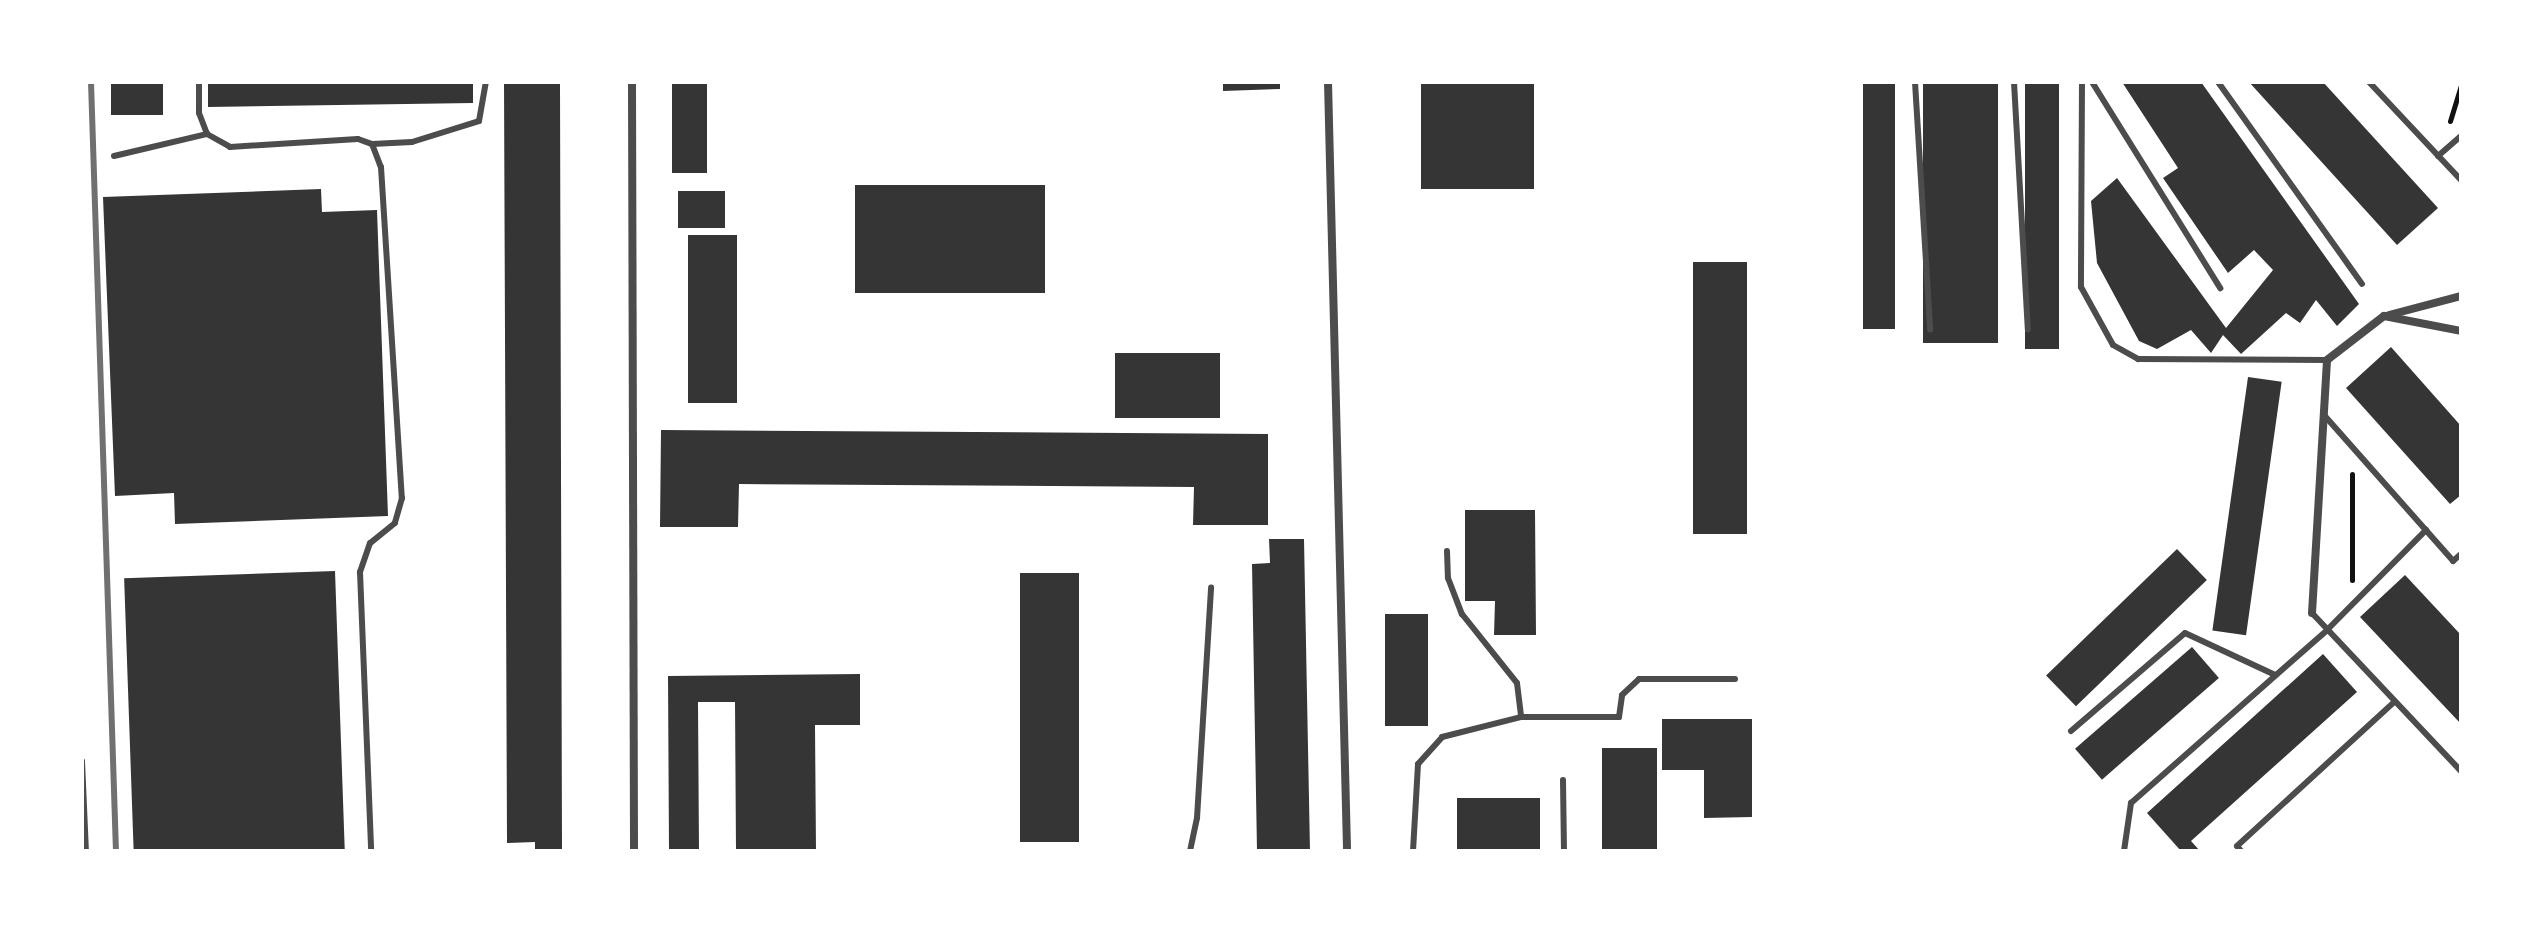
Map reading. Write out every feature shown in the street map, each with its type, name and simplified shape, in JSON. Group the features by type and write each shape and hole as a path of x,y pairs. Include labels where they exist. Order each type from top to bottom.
{"street":[{"path":"632,82 634,851"},
{"path":"1328,82 1347,851"},
{"path":"2312,613 2327,360 2384,316 2461,296"},
{"path":"2384,316 2461,331"}],"lane":[{"path":"199,82 199,113 207,134 230,147 358,139 372,144 412,142 479,121 486,82"},
{"path":"1915,82 1930,330"},
{"path":"2014,82 2028,330"},
{"path":"2082,82 2081,287 2113,345 2138,359 2327,360"},
{"path":"2092,82 2220,288"},
{"path":"2218,82 2362,284"},
{"path":"2369,82 2461,180"},
{"path":"114,156 207,134"},
{"path":"2438,156 2461,136"},
{"path":"371,851 360,572 370,543 395,523 402,498 381,167 372,144"},
{"path":"2324,414 2453,561 2461,554"},
{"path":"2124,851 2131,803 2327,630 2426,530"},
{"path":"1447,551 1448,578 1462,614 1517,683 1521,717"},
{"path":"1190,851 1197,818 1211,587"},
{"path":"2312,613 2461,771"},
{"path":"2071,731 2185,633 2275,675"},
{"path":"1413,851 1418,764 1442,737 1521,717 1619,717 1622,695 1632,682 1735,679"},
{"path":"2241,851 2237,846 2394,702"},
{"path":"82,761 86,851"},
{"path":"1563,780 1564,851"}],"path":[{"path":"2352,447 2352,605"}],"building":[{"path":"111,82 163,82 163,115 111,115"},
{"path":"208,82 473,82 473,103 208,107"},
{"path":"504,82 560,82 562,851 535,851 535,842 507,843"},
{"path":"672,82 707,82 707,173 672,173"},
{"path":"1223,82 1280,82 1280,89 1223,91"},
{"path":"1421,82 1534,82 1534,189 1421,189"},
{"path":"1863,82 1895,82 1895,329 1863,329"},
{"path":"1923,82 1998,82 1998,343 1923,343"},
{"path":"2025,82 2059,82 2059,349 2025,349"},
{"path":"2122,82 2201,82 2359,304 2337,326 2316,300 2300,323 2286,313 2241,354 2223,335 2211,353 2191,330 2157,349 2139,341 2097,263 2091,201 2117,178 2226,328 2273,270 2254,250 2228,273 2163,178 2178,168"},
{"path":"2249,82 2323,82 2438,208 2397,245"},
{"path":"855,185 1045,185 1045,293 855,293"},
{"path":"321,189 322,212 377,210 388,516 175,524 174,493 115,496 103,197"},
{"path":"678,191 725,191 725,228 678,228"},
{"path":"688,235 737,235 737,403 688,403"},
{"path":"1693,262 1747,262 1747,534 1693,534"},
{"path":"2391,347 2461,426 2461,495 2450,504 2346,388"},
{"path":"1115,353 1220,353 1220,418 1115,418"},
{"path":"2248,377 2282,382 2246,635 2212,631"},
{"path":"661,430 1268,434 1268,525 1193,525 1194,487 739,484 738,527 660,527"},
{"path":"1465,510 1535,510 1536,635 1494,635 1495,601 1465,601"},
{"path":"1269,539 1304,539 1310,851 1257,851 1252,564 1270,563"},
{"path":"2177,549 2207,580 2076,706 2046,675"},
{"path":"335,571 345,851 134,851 124,578"},
{"path":"1020,573 1079,573 1079,842 1020,842"},
{"path":"2405,575 2461,635 2461,724 2360,617"},
{"path":"1385,614 1428,614 1428,726 1385,726"},
{"path":"2192,647 2219,678 2102,780 2075,749"},
{"path":"2323,654 2357,692 2191,841 2200,851 2181,851 2147,813"},
{"path":"860,674 860,725 815,725 816,851 736,851 735,702 698,702 699,851 669,851 668,676"},
{"path":"1662,719 1752,719 1752,817 1704,818 1704,770 1662,770"},
{"path":"1602,748 1657,748 1657,851 1602,851"},
{"path":"1457,798 1540,798 1540,851 1457,851"}],"railway":[{"path":"91,82 116,851"}]}
